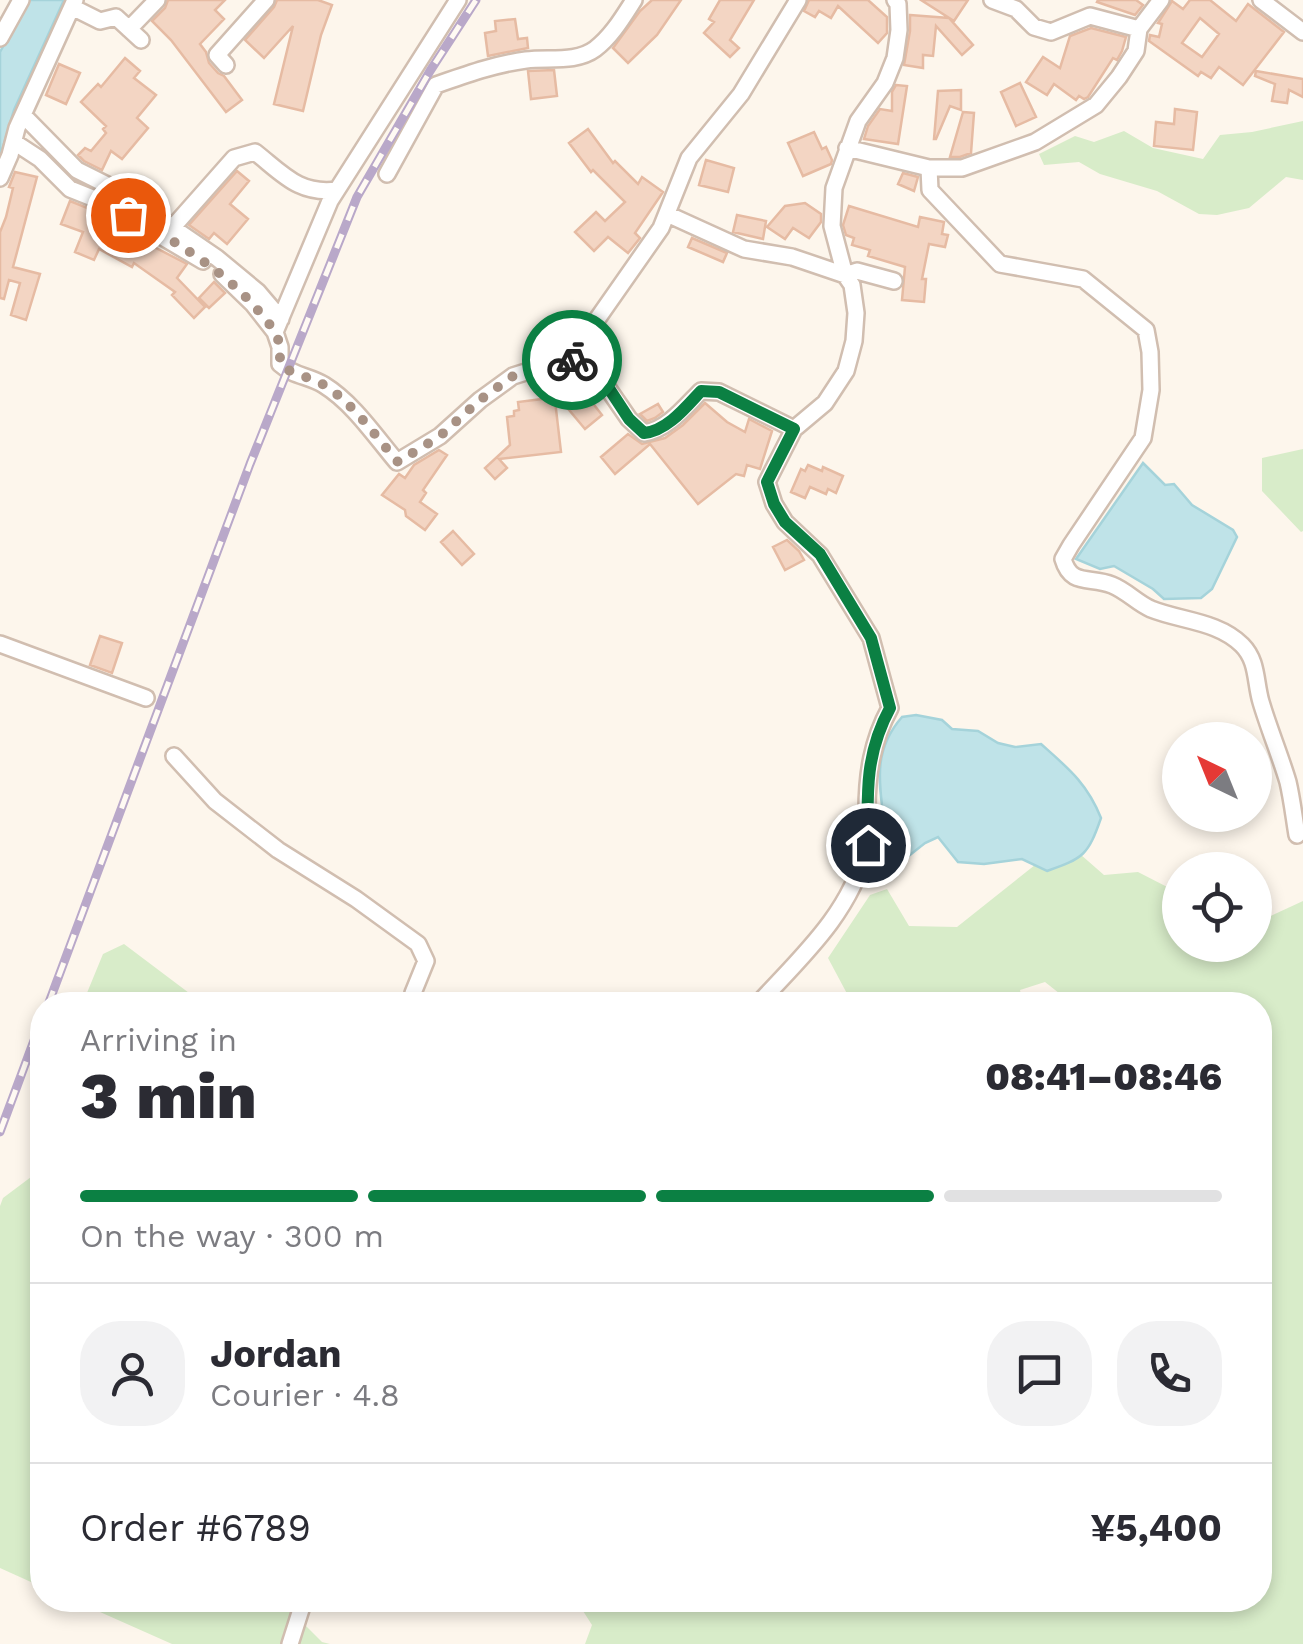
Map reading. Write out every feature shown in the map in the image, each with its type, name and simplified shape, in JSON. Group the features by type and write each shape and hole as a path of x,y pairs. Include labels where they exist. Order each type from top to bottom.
{"street":[{"path":"0,38 20,0"},
{"path":"0,178 23,115 73,4 100,20 116,17 135,35 157,0"},
{"path":"226,65 217,55 266,0"},
{"path":"278,325 330,200 458,0"},
{"path":"386,174 436,85 526,60 568,58 593,51 634,0"},
{"path":"23,115 77,170 119,191 173,227 258,292 278,325 280,364 323,384 352,409 398,462 440,436 513,376 570,358 661,228 689,158 741,94 798,0"},
{"path":"769,992 833,922 854,885 868,845 868,771 878,730 890,708 871,638 820,554 785,522 767,482 794,429 825,403 846,371 854,341 856,313 852,286 832,226 834,188 858,121 885,83 895,58 899,30 898,4 894,0"},
{"path":"992,0 1016,9 1034,27 1051,32 1090,16 1139,29"},
{"path":"847,148 929,168 962,168 1036,142 1096,105 1136,51 1139,29 1162,0"},
{"path":"1261,0 1303,32"},
{"path":"14,142 40,158 70,189 105,203 196,255 278,325"},
{"path":"173,227 234,158 255,152 304,189 337,190"},
{"path":"929,168 930,190 1000,264 1083,280 1146,330 1151,390 1143,438 1071,545 1063,559 1066,570 1072,576 1109,584 1160,612 1205,624 1242,645 1253,658 1260,698 1288,784 1297,835"},
{"path":"667,214 744,248 792,257 846,276 857,271 894,281"},
{"path":"570,358 610,390 629,419 644,433 655,432 701,391 719,392 794,429"},
{"path":"0,644 146,698"},
{"path":"174,756 215,802 278,850 418,944 426,961 414,992"},
{"path":"290,1644 300,1612"}],"green space":[{"path":"1303,121 1303,180 1286,177 1249,208 1217,215 1199,214 1157,191 1100,174 1079,162 1044,165 1039,154 1075,136 1094,142 1124,131 1153,148 1203,159 1220,135"},
{"path":"1303,449 1301,532 1262,491 1262,458"},
{"path":"1072,847 1104,875 1138,872 1162,884 1162,962 1272,962 1272,915 1303,901 1303,1644 585,1644 592,1625 584,1612 1272,1612 1272,992 1058,992 1045,982 1020,992 846,992 828,958 870,895 887,889 909,926 957,927 1040,861"},
{"path":"124,944 188,992 87,992 103,954"},
{"path":"30,1178 30,1582 0,1568 3,1198"},
{"path":"100,1612 292,1612 322,1642 330,1644 172,1644"}],"water":[{"path":"29,0 64,0 14,110 0,157 0,52"},
{"path":"1143,463 1165,485 1174,484 1192,505 1233,530 1237,537 1212,589 1201,598 1164,599 1114,566 1100,569 1076,559"},
{"path":"916,715 942,720 952,729 978,731 998,743 1015,747 1041,744 1076,777 1096,806 1101,818 1088,848 1077,858 1047,871 1022,859 984,864 958,862 938,837 886,874 881,762 891,732 902,717"}],"building":[{"path":"168,0 225,0 215,10 224,19 200,44 209,63 242,100 226,112 152,21"},
{"path":"277,0 318,0 332,5 303,111 274,104 293,26 264,58 245,40"},
{"path":"652,0 681,0 657,35 628,63 613,48"},
{"path":"720,0 754,0 730,40 739,48 730,57 704,33 714,22 709,19"},
{"path":"809,0 868,0 887,17 887,33 878,43 838,6 831,18 819,11 815,17 804,11"},
{"path":"921,0 968,0 954,21"},
{"path":"1098,0 1136,0 1143,5 1135,15"},
{"path":"1190,0 1210,0 1236,21 1248,4 1284,32 1243,85 1219,67 1211,78 1201,72 1198,76 1149,41 1150,35 1159,37 1162,24 1158,23 1172,1 1183,9","holes":["1200,18 1219,34 1202,57 1182,43"]},
{"path":"910,15 949,18 973,45 962,55 936,26 933,56 923,55 923,68 904,65"},
{"path":"515,19 518,39 527,38 528,48 488,56 485,33 496,31 495,21"},
{"path":"1091,28 1126,37 1117,60 1113,58 1088,97 1079,96 1076,100 1054,84 1047,95 1026,82 1043,57 1060,68 1070,36"},
{"path":"125,58 140,71 134,78 156,95 137,118 148,128 122,159 111,151 102,170 78,155 85,148 91,151 106,133 106,126 81,102 98,84 101,87"},
{"path":"59,64 80,73 66,104 46,95"},
{"path":"554,70 557,96 531,99 528,71"},
{"path":"1256,71 1303,79 1303,97 1289,90 1287,103 1272,101 1275,84 1255,76"},
{"path":"1020,83 1036,117 1016,126 1001,92"},
{"path":"896,85 907,86 898,144 864,139 880,109 892,111"},
{"path":"961,90 961,110 950,106 934,139 938,91"},
{"path":"1175,109 1197,112 1193,150 1154,146 1156,122 1174,124"},
{"path":"963,112 974,113 971,153 950,157"},
{"path":"588,129 613,163 638,184 642,177 663,192 635,233 640,238 628,253 608,237 594,251 575,232 596,212 605,221 625,202 591,172 569,143"},
{"path":"814,132 822,149 826,147 831,164 803,176 788,143"},
{"path":"706,160 734,168 728,192 699,185"},
{"path":"237,171 249,181 230,204 248,219 227,244 214,233 209,239 189,225"},
{"path":"15,172 37,177 13,267 40,274 26,320 11,315 20,283 9,280 4,299 0,298 0,232"},
{"path":"903,173 918,177 914,191 898,184"},
{"path":"70,201 100,213 108,218 106,222 187,264 177,278 205,307 194,318 172,295 175,292 134,263 132,267 99,249 94,260 75,252 83,232 61,224"},
{"path":"805,203 821,214 821,222 809,238 793,228 785,239 767,227 785,206"},
{"path":"849,206 918,227 920,217 944,222 942,234 948,235 945,247 929,244 922,279 926,279 924,302 902,300 905,267 868,256 870,250 852,245 854,238 846,235 843,225"},
{"path":"737,215 766,221 763,239 733,232"},
{"path":"692,238 727,253 723,262 688,247"},
{"path":"214,282 225,293 209,308 199,298"},
{"path":"568,378 602,415 585,429 554,392 561,452 499,459 507,468 495,479 485,468 510,445 507,417 519,410 518,402 542,399"},
{"path":"705,403 745,432 749,419 772,431 760,469 747,465 744,476 736,474 698,504 650,444 615,474 601,457 628,434 642,444 665,438"},
{"path":"658,404 663,412 655,418 647,421 640,414"},
{"path":"439,450 447,455 423,490 426,493 420,502 437,514 425,530 382,495 399,474 405,478 414,465"},
{"path":"808,465 843,476 836,493 828,489 826,494 810,487 805,498 791,492 801,469 805,471"},
{"path":"453,531 474,554 462,565 441,542"},
{"path":"787,540 804,560 785,570 773,547"},
{"path":"100,636 122,643 112,673 90,665"}],"railway":[{"path":"53,992 250,464 357,197 476,0"},
{"path":"0,1132 30,1051"}],"way so far":[{"path":"128,215 196,255 226,278 275,332 280,364 323,384 352,409 398,462 440,436 513,376 572,360"}],"route":[{"path":"572,360 610,390 629,419 644,433 655,432 701,391 719,392 794,429 767,482 774,504 785,522 820,554 871,638 890,708 878,730 868,771 868,845"}]}
